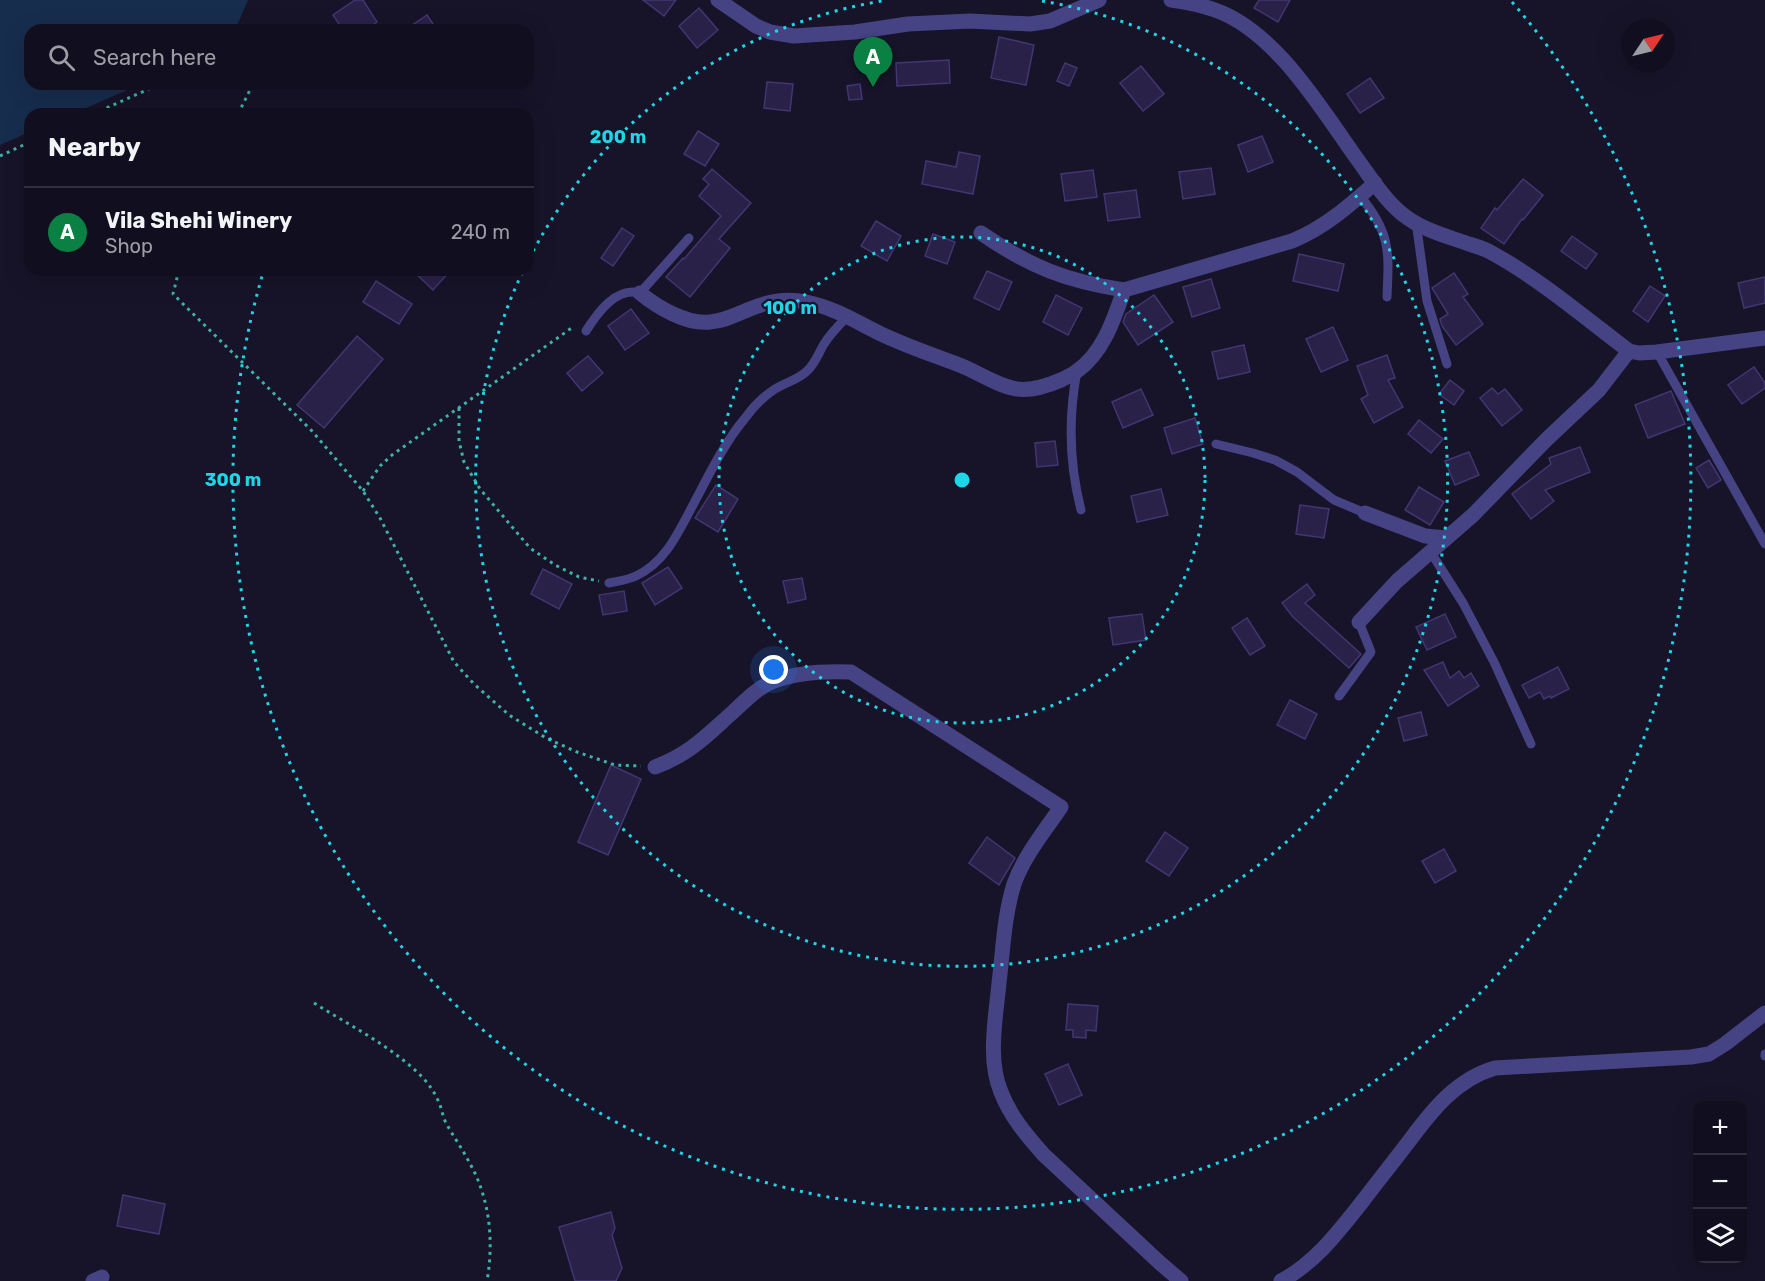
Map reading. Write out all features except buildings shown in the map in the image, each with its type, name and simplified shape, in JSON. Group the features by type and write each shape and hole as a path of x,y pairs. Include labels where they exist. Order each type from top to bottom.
{"street":[{"path":"718,0 756,26 770,32 794,36 855,32 918,23 970,21 1030,24 1050,21 1099,0"},
{"path":"1171,0 1217,10 1237,20 1282,58 1375,183 1400,212 1427,230 1489,251 1530,275 1629,351 1657,352 1765,338"},
{"path":"981,233 1025,261 1048,271 1096,286 1124,290 1292,241 1322,226 1375,183"},
{"path":"640,293 656,307 683,318 709,323 779,301 796,300 813,303 903,345 1016,388 1032,389 1050,385 1077,371 1093,356 1105,339 1124,290"},
{"path":"1359,622 1397,581 1473,514 1599,390 1629,351"},
{"path":"1365,513 1425,536 1446,538"},
{"path":"655,766 674,760 692,749 752,695 773,681 825,671 851,672 1061,807 1026,858 1014,884 1005,920 994,1065 1000,1090 1012,1114 1044,1155 1182,1281"},
{"path":"1281,1281 1313,1257 1334,1237 1428,1117 1464,1082 1479,1073 1495,1068 1691,1058 1709,1054 1765,1013"}],"lane":[{"path":"1360,196 1380,224 1387,243 1389,260 1387,297"},
{"path":"1416,222 1427,301 1447,364"},
{"path":"586,331 594,318 623,292 640,293 689,238"},
{"path":"609,583 635,576 652,566 665,554 727,441 746,416 776,388 806,372 814,364 834,330 847,317"},
{"path":"1657,352 1765,544"},
{"path":"1077,371 1071,415 1071,451 1081,510"},
{"path":"1216,444 1275,460 1297,472 1334,500 1365,513"},
{"path":"1430,551 1463,603 1532,744"},
{"path":"1339,696 1371,652 1359,622"}],"path":[{"path":"106,108 147,90"},
{"path":"241,108 250,90"},
{"path":"0,156 24,145"},
{"path":"178,276 173,294 312,432 363,491 380,518 454,662 474,684 509,715 546,738 615,765 655,766"},
{"path":"363,491 380,466 392,455 577,325"},
{"path":"459,408 459,441 464,462 480,489 530,549 579,577 609,583"},
{"path":"315,1003 378,1043 416,1071 430,1086 444,1120 470,1164 481,1189 489,1218 491,1244 487,1281"}],"water":[{"path":"0,0 248,0 238,24 24,24 24,90 127,90 86,108 24,108 24,135 0,145"}],"place":[{"name":"Vila Shehi Winery","path":"873,87"}]}
